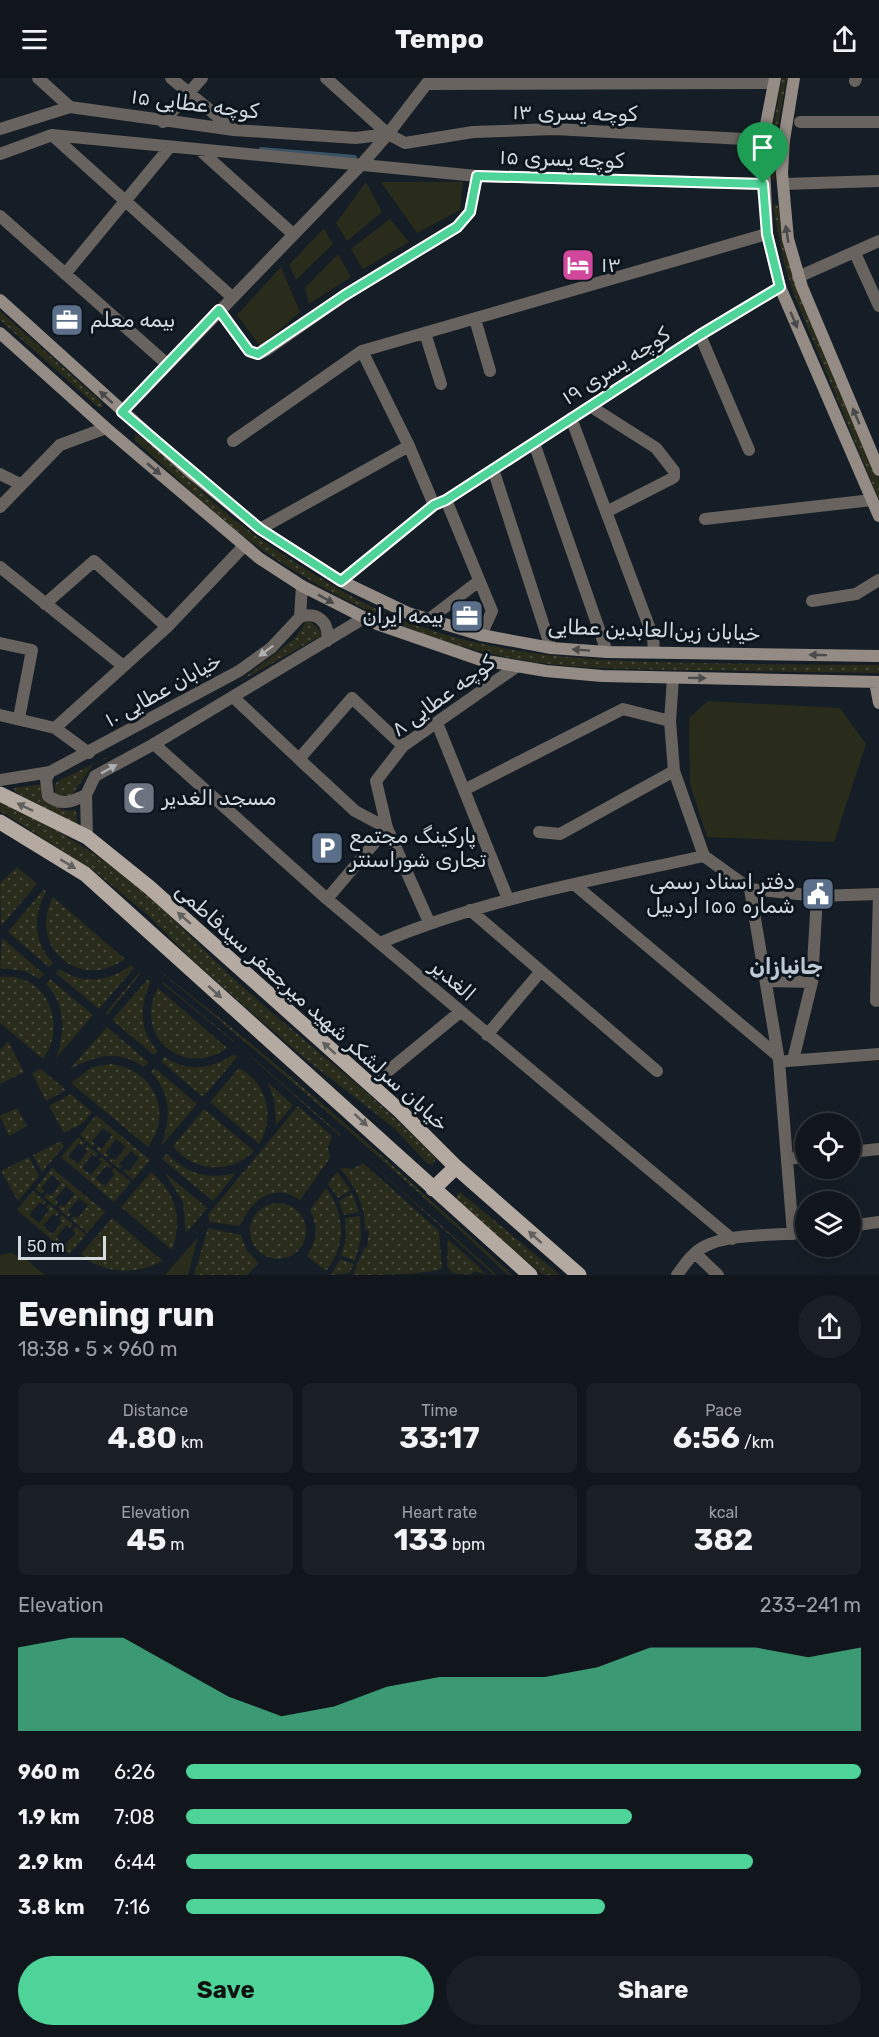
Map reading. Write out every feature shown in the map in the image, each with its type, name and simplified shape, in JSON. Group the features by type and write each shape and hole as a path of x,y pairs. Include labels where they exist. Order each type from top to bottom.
{"main road":[{"path":"794,78 784,140 783,184 788,239 798,277 879,469"},
{"path":"775,80 763,140 763,184 767,234 780,287 879,516"},
{"path":"763,184 783,184"},
{"name":"خیابان زین‌العابدین عطایی","path":"0,300 122,412 260,529 341,581 408,613 481,635 551,648 607,652 878,654"},
{"path":"0,333 106,428 244,546 302,586 364,618 481,660 516,667 602,676 877,682 879,703"},
{"path":"106,428 122,412"},
{"name":"خیابان سرلشکر شهید میرجعفر سیدفاطمی","path":"0,794 87,837 149,887 371,1085 456,1167 579,1275"},
{"path":"0,822 85,874 530,1275"},
{"path":"433,1189 456,1167"}],"street":[{"path":"38,78 70,107"},
{"path":"171,78 234,130"},
{"path":"163,122 202,78"},
{"path":"326,78 388,134"},
{"path":"122,412 361,165 429,81 775,80"},
{"name":"کوچه عطایی ۱۵","path":"0,129 70,107 163,122 234,130 356,138 388,134"},
{"path":"800,122 879,122"},
{"name":"کوچه یسری ۱۳","path":"388,134 405,143 473,132 554,129 763,140"},
{"path":"0,154 52,135 202,152 361,165"},
{"path":"52,135 232,297"},
{"path":"65,274 169,148"},
{"path":"202,152 293,234"},
{"name":"کوچه یسری ۱۵","path":"361,165 477,176 763,184"},
{"path":"219,310 249,351 258,354 265,351 345,295 457,227 470,212 477,176"},
{"path":"783,184 879,181"},
{"path":"0,216 167,364"},
{"path":"233,441 362,351 767,234"},
{"path":"798,277 879,241"},
{"path":"855,253 879,306"},
{"name":"کوچه یسری ۱۹","path":"341,581 440,502 700,335 780,287"},
{"path":"475,319 490,371"},
{"path":"425,333 441,384"},
{"path":"700,335 749,450"},
{"path":"362,351 409,446 440,502 492,611 481,635"},
{"path":"590,406 656,448 674,471 674,477 606,512"},
{"path":"571,418 653,637 654,652"},
{"path":"0,507 20,484 60,446 106,428"},
{"path":"534,443 607,652"},
{"path":"260,529 409,446"},
{"path":"493,469 551,648"},
{"path":"0,474 20,484"},
{"path":"705,519 872,500"},
{"path":"55,728 122,665 167,627 244,546"},
{"path":"45,604 94,561 167,627"},
{"path":"0,567 122,665"},
{"path":"813,601 856,594 879,580"},
{"path":"428,620 479,581"},
{"path":"302,586 300,617 308,615 322,620 328,629 327,641"},
{"name":"خیابان عطایی ۱۰","path":"0,780 50,772 88,753 239,670 271,648 300,617"},
{"name":"خیابان عطایی ۱۰","path":"86,795 95,776 154,744 364,618"},
{"path":"0,643 32,650 19,718"},
{"name":"کوچه عطایی ۸","path":"429,922 387,828 376,781 403,746 516,667"},
{"path":"673,678 670,721 674,771 704,856 750,889 817,896 879,895 876,1000"},
{"path":"233,697 355,811 387,828 327,899"},
{"path":"299,759 352,698 403,746"},
{"path":"464,790 623,709 670,721"},
{"path":"0,715 55,728 88,753"},
{"path":"437,723 508,899"},
{"name":"الغدیر","path":"154,744 327,899 732,1239"},
{"path":"539,832 560,834 674,771"},
{"path":"50,772 45,788 48,796 55,801 68,803 86,795 87,837"},
{"path":"380,943 429,922 508,899 704,856"},
{"path":"575,885 778,1058 793,1060 879,1054"},
{"path":"750,889 778,1058 787,1159 795,1208"},
{"path":"793,1060 812,982 817,896"},
{"path":"470,910 657,1071"},
{"path":"487,1035 541,971"},
{"path":"766,981 812,982"},
{"path":"371,1085 460,1012"},
{"path":"861,1151 879,1149"},
{"path":"787,1159 795,1158"},
{"path":"861,1224 879,1222"},
{"path":"677,1275 695,1253 709,1244 732,1239 795,1233"},
{"path":"695,1253 718,1275"}],"green space":[{"path":"782,78 787,78 777,131 775,180 772,180 772,133"},
{"path":"366,182 382,212 347,241 336,223"},
{"path":"381,182 463,182 460,210 417,233"},
{"path":"775,204 778,205 781,228 841,394 879,480 879,500 795,297 785,267 773,207"},
{"path":"390,219 409,242 363,269 351,249"},
{"path":"324,228 333,244 296,280 289,265"},
{"path":"338,254 351,277 309,304 305,288"},
{"path":"281,267 300,312 260,346 237,315"},
{"path":"0,311 102,402 103,406 99,408 0,320"},
{"path":"135,434 164,456 231,517 275,549 337,588 380,610 424,628 468,641 560,656 654,662 879,665 879,673 592,668 545,664 500,656 436,638 403,626 340,597 254,544 208,507 135,440"},
{"path":"308,619 324,634 239,682 295,638"},
{"path":"708,701 840,708 866,744 834,842 707,837 690,784 689,718"},
{"path":"116,753 93,765 69,799 55,794 55,784 60,780"},
{"path":"42,784 54,804 64,810 76,810 78,826 15,792 14,788"},
{"path":"0,802 61,833 136,885 239,984 414,1136 436,1158 433,1165 428,1164 393,1127 304,1058 191,959 149,916 93,870 0,811"},
{"path":"17,867 37,884 1,926 0,883"},
{"path":"44,889 46,892 39,910 37,928 46,955 53,963 49,967 8,932"},
{"path":"53,897 125,959 108,968 91,970 76,967 62,959 52,947 47,932 47,915"},
{"path":"2,938 44,974 39,979 25,971 0,968"},
{"path":"131,965 134,968 99,1009 56,973 60,969 78,978 96,979 114,975"},
{"path":"157,969 249,1042 338,1118 512,1275 508,1275 379,1157 291,1081"},
{"path":"141,973 108,1014 105,1014 138,974"},
{"path":"0,977 16,978 30,983 41,992 48,1003 53,1016 53,1031 50,1045 43,1059 0,1023"},
{"path":"50,979 93,1015 56,1058 61,1039 62,1020 58,1001 46,984"},
{"path":"148,979 151,982 144,1000 143,1018 147,1035 158,1051 154,1055 112,1020"},
{"path":"162,983 234,1041 234,1042"},
{"path":"158,988 227,1048 211,1056 194,1058 179,1055 167,1048 157,1036 152,1022 152,1006"},
{"path":"107,1027 148,1062 144,1067 125,1058 106,1056 69,1070"},
{"path":"8,1041 24,1072 0,1084 0,1051"},
{"path":"234,1054 237,1057 203,1097 161,1061 165,1057 182,1065 200,1067 217,1063"},
{"path":"252,1057 341,1135 340,1136"},
{"path":"110,1064 125,1067 138,1074 155,1094 159,1106 159,1120 156,1134 148,1147 71,1083 92,1067"},
{"path":"155,1068 197,1104 161,1146 167,1127 168,1108 163,1089 151,1072"},
{"path":"239,1068 256,1082 266,1102 267,1123 259,1144 210,1102"},
{"path":"41,1069 66,1090 46,1101 32,1073"},
{"path":"267,1082 293,1105 276,1125 274,1098"},
{"path":"71,1094 92,1112 83,1123 64,1133 49,1106"},
{"path":"298,1106 332,1136 328,1147 330,1158 300,1200 290,1195 272,1193 264,1196 250,1209 240,1226 210,1222 208,1215"},
{"path":"17,1108 27,1126 9,1136 0,1116"},
{"path":"204,1109 254,1151 244,1159 223,1167 201,1165 181,1155 173,1146"},
{"path":"96,1115 150,1160 133,1180 123,1171 125,1169 129,1171 139,1158 131,1151 119,1164 122,1167 120,1169 109,1160 111,1158 115,1160 126,1147 116,1139 106,1152 109,1155 107,1158 96,1149 98,1146 102,1149 112,1135 103,1128 92,1141 95,1144 93,1147 80,1135"},
{"path":"78,1137 85,1143 82,1146 79,1143 68,1156 78,1164 88,1151 85,1148 87,1145 98,1154 96,1157 92,1154 82,1168 91,1175 102,1162 99,1159 101,1157 112,1166 109,1168 106,1166 95,1179 105,1186 115,1174 112,1171 114,1168 131,1182 114,1202 61,1157"},
{"path":"61,1141 64,1146 42,1172 33,1155"},
{"path":"355,1149 497,1275 494,1275"},
{"path":"167,1153 182,1166 198,1174 217,1176 236,1173 213,1201 162,1159"},
{"path":"29,1157 39,1176 18,1201 1,1171"},
{"path":"363,1163 439,1231 442,1268 414,1273 353,1275 364,1247 367,1248 369,1230 365,1230 364,1213 359,1197 340,1168 353,1169"},
{"path":"52,1168 105,1212 87,1233 71,1219 74,1216 78,1218 88,1205 79,1198 68,1211 71,1214 68,1217 58,1208 61,1205 64,1207 75,1194 66,1186 55,1199 58,1202 55,1206 44,1197 47,1193 51,1196 61,1183 52,1175 41,1188 44,1191 42,1194 35,1189"},
{"path":"151,1172 166,1188 175,1207 177,1228 172,1250 121,1207"},
{"path":"337,1172 351,1190 338,1198 328,1184"},
{"path":"165,1173 207,1208 186,1233 183,1202"},
{"path":"326,1188 337,1208 341,1230 338,1251 326,1271 307,1256 316,1233 310,1210"},
{"path":"33,1191 46,1202 43,1205 40,1202 29,1215 39,1223 49,1210 46,1207 49,1204 59,1213 57,1216 53,1214 43,1226 52,1234 62,1222 59,1219 62,1215 73,1224 70,1228 67,1225 56,1237 65,1245 76,1233 73,1230 76,1226 86,1235 69,1254 17,1210"},
{"path":"460,1192 560,1275 543,1275 454,1200"},
{"path":"352,1193 359,1212 344,1215 339,1201"},
{"path":"278,1203 289,1205 298,1211 304,1220 306,1231 304,1242 298,1251 289,1257 278,1259 267,1257 258,1251 252,1242 250,1231 252,1220 258,1211 267,1205"},
{"path":"360,1216 361,1238 355,1261 341,1255 346,1238 345,1218"},
{"path":"112,1218 163,1261 142,1269 121,1271 100,1266 81,1254"},
{"path":"208,1228 241,1235 247,1251 259,1263 247,1275 194,1275"},
{"path":"198,1237 188,1275 165,1275"},
{"path":"448,1239 487,1275 474,1271 471,1275 452,1273 447,1266"},
{"path":"11,1253 26,1259 45,1275 0,1275 0,1255"},
{"path":"340,1259 354,1264 349,1273 331,1275"}],"waterway":[{"path":"261,149 355,157"}],"place":[{"name":"۱۳","path":"578,265"},
{"name":"بیمه معلم","path":"67,320"},
{"name":"بیمه ایران","path":"467,616"},
{"name":"مسجد الغدیر","path":"139,798"},
{"name":"پارکینگ مجتمع تجاری شوراسنتر","path":"327,848"},
{"name":"دفتر اسناد رسمی شماره ۱۵۵ اردبیل","path":"818,894"}],"district":[{"name":"جانبازان","path":"786,966"}],"route":[{"path":"477,176 763,184 767,234 780,287 700,335 446,500 434,505 341,581 260,529 122,412 219,310 249,351 258,354 345,295 457,227 470,212 477,176"}]}
